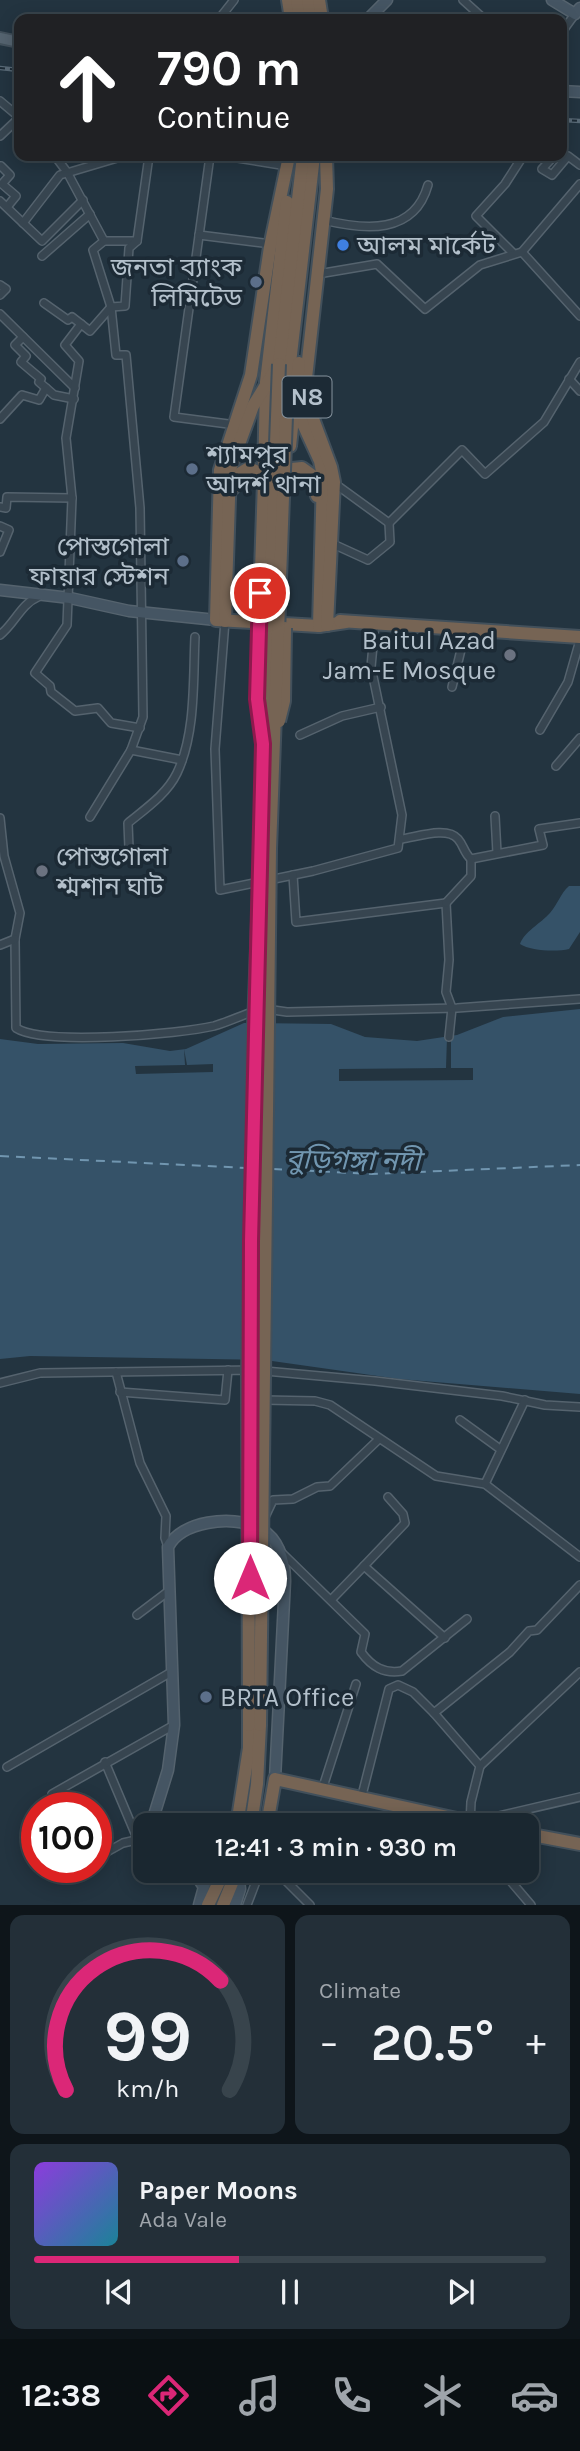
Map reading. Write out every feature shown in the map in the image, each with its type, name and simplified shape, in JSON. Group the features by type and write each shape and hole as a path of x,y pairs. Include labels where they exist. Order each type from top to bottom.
{"highway":[{"name":"N8","path":"253,1813 257,1784 249,1348 279,364 302,161"},
{"name":"N8","path":"276,477 313,161"},
{"path":"268,744 257,699 276,477 295,401 326,161"},
{"name":"N8","path":"319,622 333,544 334,482 307,392 307,349 318,274 326,161"},
{"path":"276,477 266,382 284,249 288,165"},
{"name":"N8","path":"224,618 220,470 251,375 270,247 288,165"},
{"path":"224,618 230,469 253,406 279,364"},
{"path":"287,389 295,401 320,461 323,476 319,622"},
{"path":"224,618 233,485 243,471 253,468 276,477 298,468 313,476 317,486 319,622"},
{"path":"224,618 466,629 580,639"},
{"name":"N8","path":"239,1813 254,1725 264,1400 268,744"},
{"path":"269,1813 275,1779 422,1813"},
{"path":"539,1836 580,1844"},
{"path":"209,1904 219,1883"},
{"path":"209,1904 227,1883"}],"main road":[{"path":"373,14 387,0"},
{"path":"552,0 578,11"},
{"path":"0,590 196,618 224,618"},
{"path":"155,1813 168,1770 174,1725 168,1548 177,1535 204,1524 254,1526 282,1553 285,1581 275,1779"},
{"path":"201,1883 209,1904"},
{"path":"235,1905 239,1883"}],"street":[{"path":"223,14 234,0"},
{"path":"463,0 478,14"},
{"path":"567,25 578,11"},
{"path":"0,101 14,114"},
{"path":"0,136 14,123"},
{"path":"0,160 4,163 0,167 10,174 2,184 16,196 3,204 42,241 83,200"},
{"path":"59,161 104,241"},
{"path":"23,223 52,183 67,172 106,161"},
{"path":"44,303 68,320 72,317 90,331 111,307 125,306 129,248 137,241 148,161"},
{"path":"208,161 174,417 236,425"},
{"path":"260,161 288,165"},
{"path":"520,161 505,184 476,216 518,253 580,316"},
{"path":"549,161 542,169 552,176 564,161"},
{"path":"318,274 377,264 425,309 480,265 518,253 580,184"},
{"path":"323,220 364,228 404,219 419,209 428,185"},
{"path":"42,256 90,214"},
{"path":"200,235 263,243"},
{"path":"90,817 131,750 143,717 140,508 126,355 116,355 111,307 93,250 104,241 137,241"},
{"path":"0,285 6,289 0,295"},
{"path":"0,314 75,388"},
{"path":"81,324 65,345 79,361 66,438 72,498 67,625 35,673 50,686 51,692 75,710 98,708 111,723 140,728"},
{"path":"23,337 15,345 26,356 21,362 54,394 74,399"},
{"path":"333,544 368,561 390,542 389,523 462,450 485,474 544,422 580,362"},
{"path":"569,379 580,391"},
{"path":"0,419 22,395 39,400 46,388"},
{"path":"334,482 389,523"},
{"path":"0,508 6,508 7,497 72,498"},
{"path":"0,526 9,530 0,552"},
{"path":"0,635 17,618 26,603 38,597"},
{"path":"224,618 215,749 220,890 293,875 398,848 402,839 402,815 371,667 375,624"},
{"path":"452,687 466,629"},
{"path":"129,848 128,823 166,789 177,774 182,760 192,694 195,637"},
{"path":"540,730 568,682 580,639"},
{"path":"300,735 342,716 381,707"},
{"path":"556,766 580,738"},
{"path":"131,750 182,760"},
{"path":"495,816 497,853"},
{"path":"0,818 4,856 20,913 15,939 16,1028 23,1033 76,1036 147,1034 214,1026 260,1009 287,1012 452,1009 580,999"},
{"path":"471,859 543,845 538,829 580,823"},
{"path":"402,839 448,832 457,837 465,854 471,859"},
{"path":"293,875 296,922 446,903 471,876 471,859"},
{"path":"446,903 449,960 446,992 452,1009 449,1037"},
{"path":"0,945 15,939"},
{"path":"120,1392 225,1400 228,1370"},
{"path":"254,1370 254,1526"},
{"path":"0,1383 40,1373 254,1370 375,1381 525,1400 545,1405 580,1407"},
{"path":"116,1372 140,1463 166,1516 165,1538 168,1548"},
{"path":"264,1400 314,1401 330,1405 436,1476 485,1484 580,1557"},
{"path":"485,1484 525,1400"},
{"path":"460,1420 500,1449"},
{"path":"254,1526 267,1515 273,1500 293,1499 317,1487 330,1486 379,1439"},
{"path":"332,1599 405,1523 403,1514 388,1497"},
{"path":"282,1553 365,1634 361,1652 379,1669 391,1673 402,1671 467,1619"},
{"path":"364,1566 445,1638"},
{"path":"434,1713 510,1652 529,1631 537,1630 580,1585"},
{"path":"137,1615 170,1590"},
{"path":"7,1767 173,1671"},
{"path":"470,1813 480,1766 580,1672"},
{"path":"322,1791 356,1684"},
{"path":"360,1799 389,1689 398,1685 405,1687 434,1713 480,1766"},
{"path":"55,1792 174,1725"},
{"path":"105,1762 133,1821"},
{"path":"515,1813 580,1797"},
{"path":"112,1851 133,1842"},
{"path":"247,1905 255,1883"},
{"path":"288,1883 310,1905"},
{"path":"512,1883 531,1905"}],"water":[{"path":"569,886 580,886 580,932 569,949 544,950 520,944 550,913"},
{"name":"বুড়িগঙ্গা নদী","path":"580,1009 580,1394 399,1379 265,1360 30,1356 0,1359 0,1039 38,1044 123,1043 170,1051 186,1049 244,1023 331,1024 365,1037 417,1041 457,1035 503,1017"}],"pier":[{"path":"447,1037 451,1037 451,1068 473,1068 473,1080 339,1081 339,1069 446,1068"},
{"path":"184,1049 187,1065 213,1064 213,1072 136,1074 135,1066 185,1065"}],"ferry route":[{"path":"0,1156 247,1168"},
{"path":"273,1169 372,1174 580,1165"}],"railway":[{"path":"0,68 14,69"},
{"path":"567,120 580,121"}],"place":[{"name":"আলম মার্কেট","path":"343,245"},
{"name":"জনতা ব্যাংক লিমিটেড","path":"256,282"},
{"name":"শ্যামপুর আদর্শ থানা","path":"192,469"},
{"name":"পোস্তগোলা ফায়ার স্টেশন","path":"183,561"},
{"name":"Baitul Azad Jam-E Mosque","path":"510,655"},
{"name":"পোস্তগোলা শ্মশান ঘাট","path":"42,871"},
{"name":"BRTA Office","path":"206,1697"}],"route":[{"path":"250,1578 248,1376 254,1027 263,744 257,699 260,593"}]}
